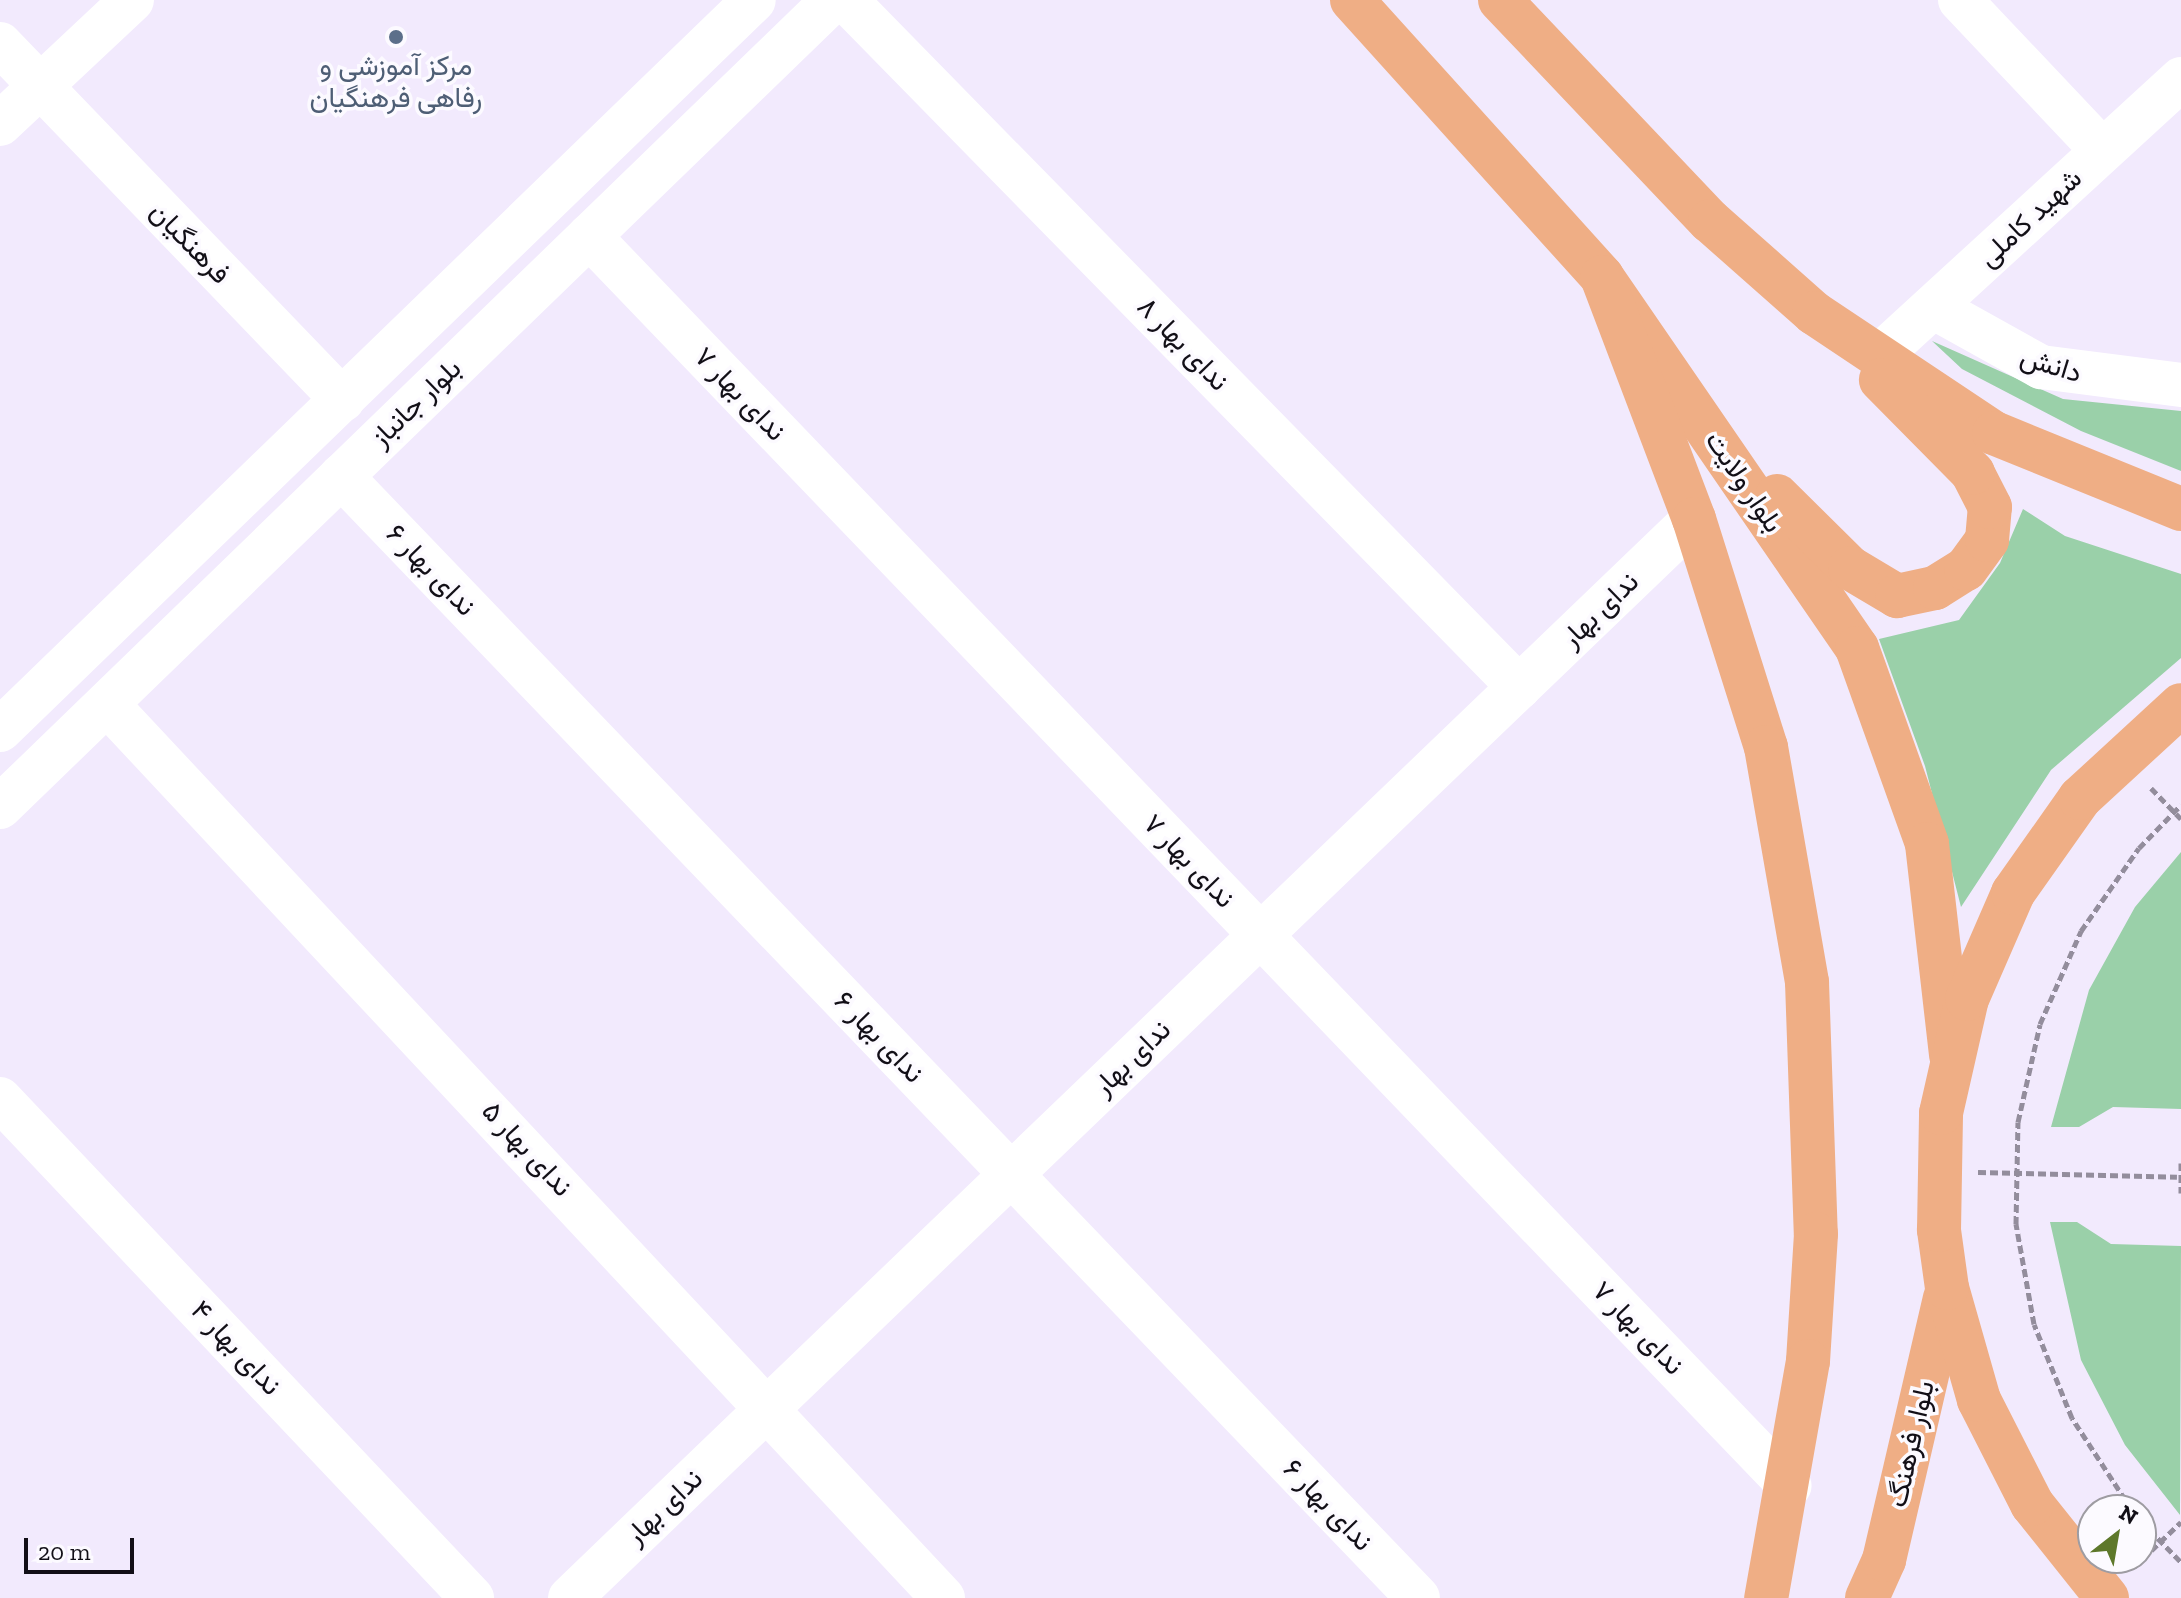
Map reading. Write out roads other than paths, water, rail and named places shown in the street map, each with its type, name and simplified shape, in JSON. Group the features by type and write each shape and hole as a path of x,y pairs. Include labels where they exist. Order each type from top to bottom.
{"main road":[{"name":"بلوار ولایت","path":"1352,0 1602,277 1857,648 1927,844 1951,1056"},
{"path":"1500,0 1710,221 1814,313 1973,473 1990,507 1987,540 1966,569 1935,588 1897,596 1850,568 1706,427"},
{"path":"1602,277 1694,519 1766,747 1807,982 1816,1234 1790,1486 1766,1598"},
{"path":"1814,313 1994,433 2181,509"},
{"path":"2105,1597 2003,1453 1960,1344 1947,1288 1937,1172 1951,1056 1988,946 2044,843 2120,756 2181,705"},
{"name":"بلوار فرهنگ","path":"1867,1598 1884,1560 1947,1288"}],"street":[{"path":"0,124 132,0"},
{"name":"بلوار جانباز","path":"0,730 754,0"},
{"name":"بلوار جانباز","path":"0,807 833,0"},
{"name":"ندای بهار ۸","path":"846,0 1519,687"},
{"path":"1960,0 2102,150"},
{"name":"فرهنگیان","path":"0,44 342,400"},
{"name":"شهید کاملی","path":"1879,356 2181,79"},
{"name":"ندای بهار ۷","path":"589,236 1790,1486"},
{"name":"دانش","path":"1933,307 2041,367 2181,385"},
{"name":"ندای بهار ۶","path":"341,476 1418,1598"},
{"name":"ندای بهار","path":"570,1598 1694,519"},
{"name":"ندای بهار ۵","path":"107,704 769,1406 943,1598"},
{"name":"ندای بهار ۴","path":"0,1099 472,1598"}],"place":[{"name":"مرکز آموزشی و رفاهی فرهنگیان","path":"396,37"}]}
